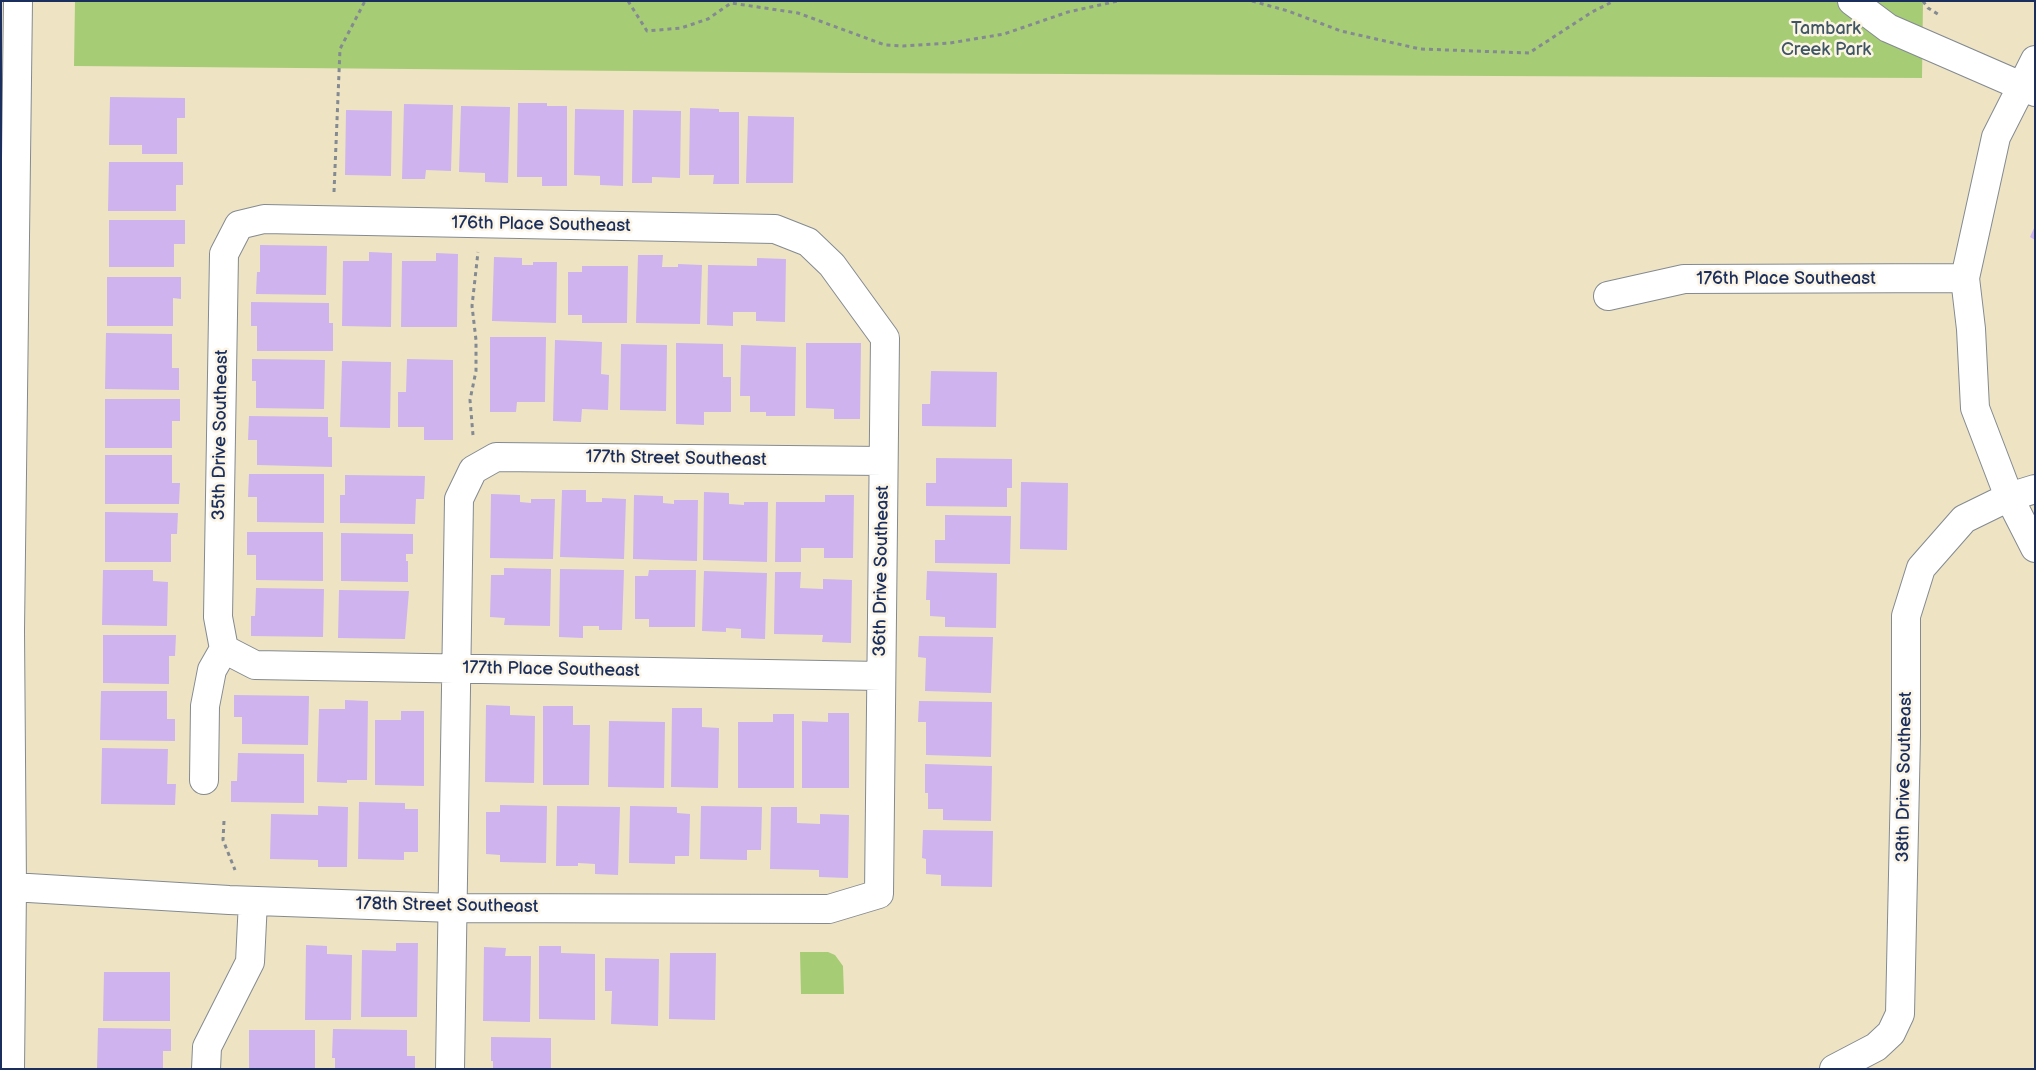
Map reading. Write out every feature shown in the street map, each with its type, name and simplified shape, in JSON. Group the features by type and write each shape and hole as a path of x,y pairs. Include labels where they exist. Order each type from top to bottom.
{"street":[{"path":"10,1069 12,887 5,630 18,1"},
{"path":"1852,1 1888,28 2028,89"},
{"path":"2035,60 2028,89 1996,137 1965,278 1971,329 1975,408 2009,497 2035,548"},
{"name":"176th Place Southeast","path":"239,225 264,219 775,229 808,242 832,265"},
{"name":"35th Drive Southeast","path":"224,649 218,617 224,254 239,225"},
{"name":"36th Drive Southeast","path":"832,265 885,338 879,894"},
{"name":"176th Place Southeast","path":"1608,296 1684,279 1965,278"},
{"name":"177th Street Southeast","path":"473,470 496,457 883,461"},
{"path":"450,1069 459,499 473,470"},
{"path":"2009,497 2035,489"},
{"name":"38th Drive Southeast","path":"1834,1069 1876,1047 1891,1033 1900,1014 1906,735 1906,616 1908,608 1921,568 1964,519 2009,497"},
{"path":"204,780 205,706 212,670 224,649"},
{"name":"177th Place Southeast","path":"224,649 255,665 881,676"},
{"name":"178th Street Southeast","path":"12,887 253,901 453,908 829,909 879,894"},
{"path":"206,1069 207,1047 250,962 253,901"}],"path":[{"path":"333,220 340,48 365,1"},
{"path":"628,1 647,31 681,28 708,19 731,2 798,13 885,45 903,46 950,43 1004,34 1068,12 1118,1"},
{"path":"1252,1 1341,31 1420,48 1529,53 1592,12 1614,1"},
{"path":"473,470 475,444 471,427 470,400 476,370 476,340 472,306 478,262 478,223"},
{"path":"224,821 223,840 228,851"}],"green space":[{"name":"Tambark Creek Park","path":"75,1 1923,1 1922,78 853,73 74,66"},
{"path":"800,952 828,952 835,955 843,966 844,994 801,994"}],"building":[{"path":"110,97 185,98 185,118 177,118 177,154 142,154 142,145 109,145"},
{"path":"518,103 547,103 547,106 567,106 567,186 542,186 542,177 517,177"},
{"path":"404,104 453,105 451,171 426,170 425,179 402,179"},
{"path":"461,106 510,107 508,183 485,182 485,173 459,172"},
{"path":"690,108 719,109 719,112 739,112 739,184 713,184 714,175 689,175"},
{"path":"575,109 624,110 623,186 600,185 600,176 574,175"},
{"path":"346,110 392,111 391,176 345,175"},
{"path":"633,110 681,111 680,178 652,177 652,183 632,183"},
{"path":"748,116 794,117 793,183 746,183"},
{"path":"109,162 183,162 183,185 176,185 176,211 108,211"},
{"path":"109,220 185,220 185,244 174,244 174,267 109,267"},
{"path":"2035,226 2035,240 2030,237"},
{"path":"260,245 327,246 326,295 256,294 257,272 260,272"},
{"path":"369,252 392,253 391,327 342,326 343,261 369,261"},
{"path":"436,253 458,254 457,327 401,327 402,261 436,261"},
{"path":"638,255 663,255 662,267 678,267 678,264 702,265 700,324 636,323"},
{"path":"494,257 522,258 522,265 533,265 533,262 557,262 556,323 492,321"},
{"path":"757,258 786,259 785,322 756,321 756,312 733,312 733,326 707,325 708,265 757,266"},
{"path":"582,266 628,266 627,323 582,323 582,315 568,315 568,272 582,272"},
{"path":"107,277 181,277 181,299 173,298 173,326 107,326"},
{"path":"251,302 329,303 329,323 333,323 333,351 257,351 257,326 251,326"},
{"path":"106,333 172,334 172,368 179,368 179,390 105,389"},
{"path":"490,337 546,337 545,402 517,402 516,412 490,412"},
{"path":"555,340 602,342 601,374 609,375 608,410 582,409 581,422 553,421"},
{"path":"676,343 723,344 723,377 731,377 731,412 704,412 704,425 676,424"},
{"path":"806,343 861,343 860,419 834,419 834,409 806,408"},
{"path":"621,344 667,345 666,411 620,410"},
{"path":"741,345 796,347 795,416 766,416 766,412 750,412 750,396 740,396"},
{"path":"252,359 325,360 324,409 256,408 256,381 252,381"},
{"path":"407,359 453,360 453,440 424,440 424,427 398,427 398,392 406,392"},
{"path":"342,361 391,362 390,428 340,427"},
{"path":"931,371 997,372 996,427 922,426 922,404 930,404"},
{"path":"105,399 180,399 180,421 172,421 172,448 105,448"},
{"path":"249,416 328,417 328,437 332,437 332,467 257,465 257,440 248,440"},
{"path":"105,455 172,455 172,483 180,483 179,504 105,504"},
{"path":"936,458 1012,459 1012,488 1007,488 1007,507 926,506 926,483 936,483"},
{"path":"249,474 324,474 324,523 257,522 257,497 248,497"},
{"path":"345,475 425,476 424,499 416,499 415,524 340,523 340,495 345,495"},
{"path":"1021,482 1068,483 1067,550 1020,549"},
{"path":"562,490 586,490 586,502 602,502 602,498 626,499 624,559 560,557"},
{"path":"704,492 729,493 729,504 744,505 744,502 768,502 767,562 703,560"},
{"path":"491,494 520,495 520,502 531,503 531,499 555,499 553,559 490,558"},
{"path":"634,495 663,496 663,503 674,504 674,500 698,500 697,561 633,559"},
{"path":"825,495 854,495 853,558 824,558 824,548 801,548 801,562 775,562 776,502 825,502"},
{"path":"105,512 178,513 177,534 171,534 171,562 105,562"},
{"path":"945,515 1011,516 1010,564 935,563 935,540 945,540"},
{"path":"247,532 323,532 323,581 256,580 256,555 247,555"},
{"path":"341,533 413,534 413,554 406,554 408,582 341,581"},
{"path":"504,568 551,569 550,626 504,625 505,618 490,617 491,575 504,575"},
{"path":"560,569 624,570 622,630 599,630 599,626 583,626 583,638 559,637"},
{"path":"103,570 153,570 153,581 168,582 167,626 102,625"},
{"path":"649,570 696,570 695,627 649,627 649,619 635,619 635,576 648,576"},
{"path":"704,571 767,573 765,639 741,638 741,629 726,628 726,632 702,631"},
{"path":"927,571 997,573 996,628 945,627 945,617 930,616 930,600 926,600"},
{"path":"775,572 801,572 800,588 823,589 823,579 852,580 851,643 822,642 823,635 774,634"},
{"path":"256,588 324,589 323,637 251,636 251,616 255,616"},
{"path":"339,590 409,591 405,639 338,638"},
{"path":"103,635 176,635 175,656 169,656 169,684 103,683"},
{"path":"919,636 993,637 991,693 925,691 926,658 918,657"},
{"path":"101,691 167,691 167,719 175,719 175,741 100,740"},
{"path":"234,695 309,696 308,745 242,744 242,717 234,717"},
{"path":"345,700 368,701 367,780 347,780 347,783 317,782 319,709 345,709"},
{"path":"919,701 992,702 991,757 926,755 926,722 918,722"},
{"path":"486,705 510,706 510,715 535,716 534,783 485,782"},
{"path":"543,706 573,706 573,725 590,725 589,785 543,785"},
{"path":"672,708 702,708 702,727 719,728 718,788 671,787"},
{"path":"401,711 424,711 424,786 375,785 375,720 401,720"},
{"path":"828,713 849,713 849,788 802,788 802,721 828,722"},
{"path":"773,714 794,714 794,788 738,788 738,722 773,722"},
{"path":"609,721 665,722 664,788 608,787"},
{"path":"102,748 168,749 167,784 176,784 175,805 101,804"},
{"path":"238,753 304,754 304,803 231,802 231,781 237,781"},
{"path":"925,764 992,766 991,821 943,820 943,809 928,809 928,793 925,793"},
{"path":"359,802 405,803 405,809 418,809 418,852 404,852 404,860 358,859"},
{"path":"500,805 547,806 546,863 500,862 500,855 486,854 486,812 500,812"},
{"path":"318,806 348,807 347,867 318,867 318,860 270,859 271,814 318,815"},
{"path":"557,806 620,807 618,875 595,874 595,864 578,863 578,866 556,866"},
{"path":"630,806 677,807 677,813 690,814 689,856 675,856 675,864 629,863"},
{"path":"701,806 762,807 761,850 747,850 747,860 700,859"},
{"path":"771,807 797,807 797,823 820,824 820,814 849,815 848,878 819,877 819,870 770,869"},
{"path":"923,830 993,831 992,887 941,886 941,875 926,874 926,859 922,858"},
{"path":"396,943 418,943 417,1017 361,1017 362,950 396,951"},
{"path":"306,945 327,946 327,954 352,955 351,1020 305,1020"},
{"path":"539,946 561,946 561,953 595,954 595,1020 539,1019"},
{"path":"484,947 506,948 505,956 531,956 530,1022 483,1021"},
{"path":"670,953 716,953 715,1020 669,1019"},
{"path":"605,958 659,959 658,1026 611,1024 612,991 605,991"},
{"path":"104,972 170,972 170,1021 103,1021"},
{"path":"98,1028 171,1029 171,1051 163,1051 163,1069 97,1069"},
{"path":"333,1029 407,1030 407,1056 415,1056 415,1069 335,1069 335,1058 332,1058"},
{"path":"249,1030 315,1030 315,1069 249,1069"},
{"path":"491,1037 551,1038 551,1069 493,1069"}]}
